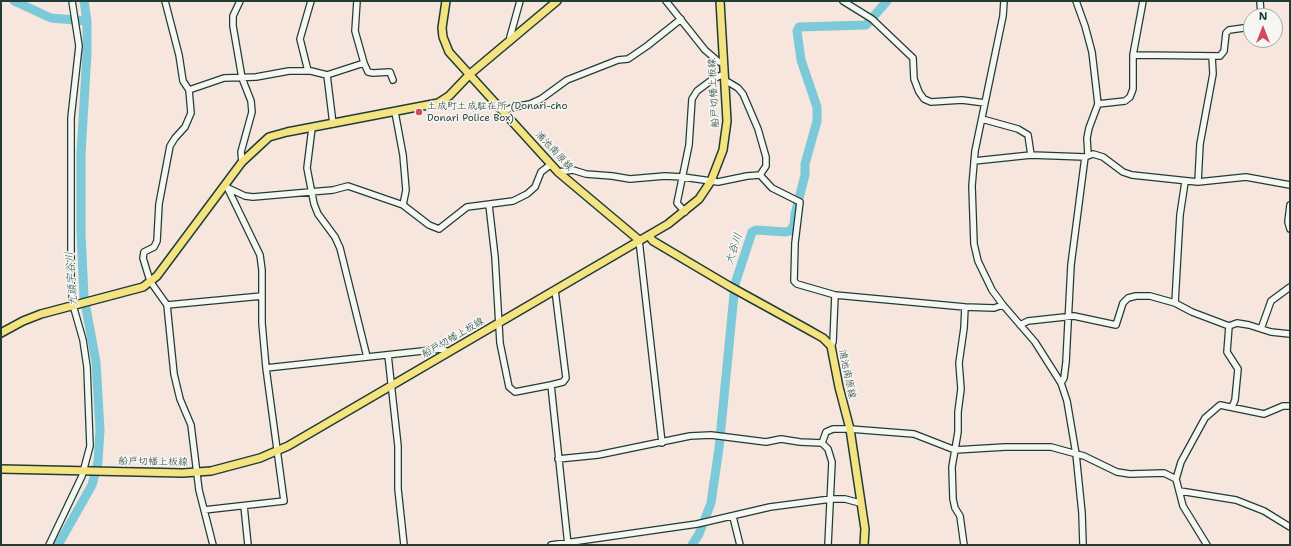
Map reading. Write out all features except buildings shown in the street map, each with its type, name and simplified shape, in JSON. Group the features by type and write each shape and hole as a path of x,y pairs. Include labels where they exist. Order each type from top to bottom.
{"main road":[{"name":"浦池南原線","path":"446,1 442,28 443,37 449,52 504,111 550,165 639,240"},
{"path":"1,333 23,321 75,304 143,287 157,276 227,187 242,162 269,138 438,103 449,96 470,74 557,1"},
{"name":"船戸切幡上板線","path":"1,469 197,472 231,467 260,458 277,451 391,386 639,240 649,236 685,212 699,199 711,181 723,150 727,121 720,1"},
{"name":"浦池南原線","path":"649,236 653,242 818,335 830,346 838,387 850,429 865,528 864,545"}],"street":[{"path":"49,545 86,470 90,446 87,366 75,304 71,259 71,118 79,46 72,1"},
{"path":"165,1 179,55 183,81 189,90 190,113 185,127 170,146 159,204 157,241 154,247 144,252 143,258 150,281 167,305 174,374 180,399 191,426 204,510 213,545"},
{"path":"240,1 232,16 233,26 242,78 251,101 252,112 241,152 242,162"},
{"path":"308,71 300,39 311,1"},
{"path":"357,1 355,30 368,72 390,72 393,80"},
{"path":"510,42 520,1"},
{"path":"666,1 705,50 719,62 723,62"},
{"path":"843,1 871,18 913,58 914,79 919,92 924,99 931,102 962,100 985,103"},
{"path":"1004,1 1003,16 974,161 972,186 974,244 984,276 1003,305 1045,356 1061,383 1067,400 1076,454 1082,506 1083,545"},
{"path":"1061,383 1064,378 1066,362 1071,265 1088,133 1098,104 1092,52 1076,1"},
{"path":"1098,104 1125,101 1130,97 1133,89 1133,55 1143,1"},
{"path":"504,111 542,99 567,80 618,60 628,59 681,20"},
{"path":"1133,55 1220,56 1224,51 1226,33 1229,30 1243,28"},
{"path":"1198,182 1200,144 1213,74 1212,56"},
{"path":"189,90 224,78 242,78 290,71 308,71 327,74 364,63"},
{"path":"327,74 333,124"},
{"path":"685,212 677,203 689,145 692,99 697,91 713,79 724,74"},
{"path":"558,172 573,170 586,174 630,179 665,176 711,181 760,175 766,166 766,157 758,129 743,94 738,88 728,82 725,83"},
{"path":"395,112 403,155 406,190 403,205"},
{"path":"982,119 1018,129 1028,135 1031,155"},
{"path":"312,128 307,168 311,190 318,214 335,237 340,248 367,357"},
{"path":"974,161 1031,155 1086,156 1093,154 1103,157 1123,172 1132,175 1185,182 1246,177 1290,185"},
{"path":"227,187 253,197 311,190 333,190 348,186 403,205 429,225 439,229 467,207 513,201 527,194 535,187 541,172 550,165"},
{"path":"760,175 772,188 800,202 795,243 794,281 797,284 835,295 965,307 994,308 1003,305"},
{"path":"1175,303 1180,215 1185,182"},
{"path":"204,510 284,501 266,368 262,323 260,255 227,187"},
{"path":"489,205 495,257 498,324 508,387 515,392 562,382 566,378 555,290"},
{"path":"1290,205 1288,222 1290,229"},
{"path":"639,240 662,443"},
{"path":"1261,329 1271,301 1290,287"},
{"path":"830,346 833,342 835,295"},
{"path":"167,305 262,296"},
{"path":"1020,325 1028,321 1069,316 1116,325 1123,304 1128,298 1136,296 1150,296 1175,303 1192,312 1229,326 1243,324 1290,334"},
{"path":"964,545 960,516 955,508 953,498 952,467 961,389 959,363 964,328 965,307"},
{"path":"1229,326 1227,352 1238,369 1235,400 1232,408"},
{"path":"266,368 441,349 448,352"},
{"path":"388,355 398,446 398,489 404,545"},
{"path":"551,385 568,544"},
{"path":"1207,545 1183,506 1176,479 1181,462 1205,418 1220,405 1264,414 1283,406 1290,406"},
{"path":"822,442 826,432 833,429 850,429 914,434 955,450 1005,447 1051,447 1076,454 1117,472 1130,474 1164,473 1176,479"},
{"path":"558,459 598,455 690,436 717,436 766,442 781,438 800,442 822,442 828,449 832,462 828,545"},
{"path":"1180,491 1204,494 1242,502 1264,511 1290,527"},
{"path":"551,545 568,544 697,524 733,517 770,507 831,499 845,499 860,503"},
{"path":"244,506 248,545"},
{"path":"733,517 740,545"}],"waterway":[{"path":"14,1 51,18 87,21"},
{"name":"九頭宇谷川","path":"58,545 92,485 98,462 100,430 96,362 84,297 81,233 81,154 87,53 87,21 84,1"},
{"name":"大谷川","path":"692,545 699,534 711,503 719,448 735,284 752,232 756,230 786,232 790,231 794,225 795,214 805,175 805,164 817,121 817,107 801,60 797,31 799,27 866,25 887,1"}],"place":[{"name":"土成町土成駐在所 (Donari-cho Donari Police Box)","path":"419,112"}]}
